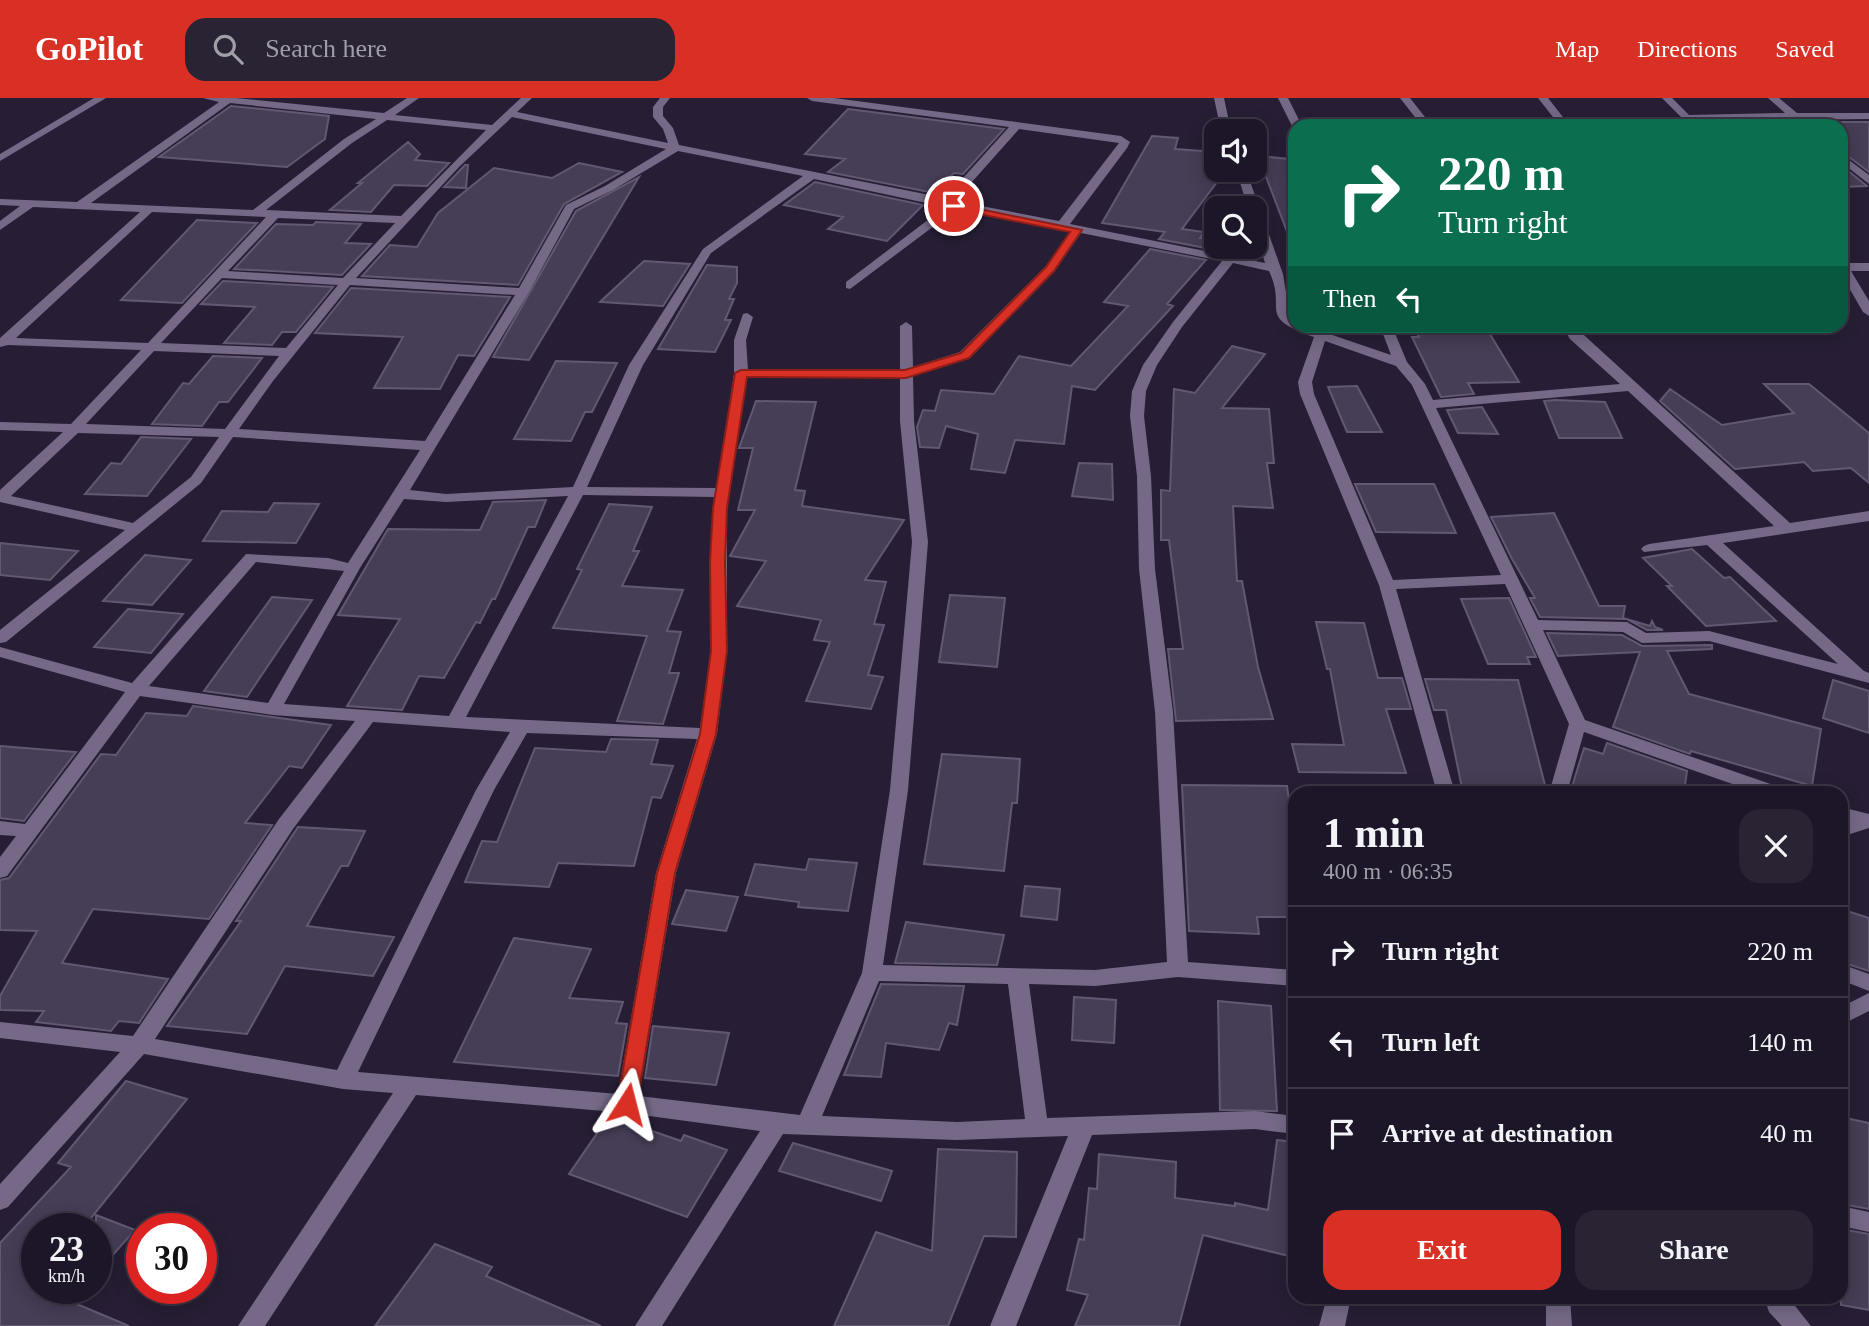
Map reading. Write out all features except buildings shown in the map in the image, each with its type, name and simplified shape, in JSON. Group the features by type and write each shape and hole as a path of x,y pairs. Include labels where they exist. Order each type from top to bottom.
{"street":[{"path":"0,158 101,98"},
{"path":"208,98 495,128"},
{"path":"255,214 322,160 414,98"},
{"path":"0,638 196,480 289,352 347,281 455,165 527,98"},
{"path":"666,98 658,107 658,117 668,128 675,148"},
{"path":"812,98 1111,137 1125,142 1094,187 1061,227"},
{"path":"1219,98 1221,119"},
{"path":"1283,98 1294,119"},
{"path":"1405,98 1422,119"},
{"path":"1542,98 1559,119"},
{"path":"1667,98 1686,118 1869,116"},
{"path":"1773,98 1798,119"},
{"path":"79,206 223,99"},
{"path":"510,114 950,205 1204,254"},
{"path":"850,285 950,205 1017,125"},
{"path":"273,709 352,569 523,292 570,207 609,188 675,148"},
{"path":"1848,163 1869,181"},
{"path":"456,722 578,491 636,365 707,251 810,176"},
{"path":"0,202 404,220"},
{"path":"0,227 30,204"},
{"path":"2,343 149,209"},
{"path":"136,528 0,498 74,429 274,215"},
{"path":"741,373 906,374 965,355 1050,269 1077,230"},
{"path":"1267,250 1277,274 1284,318 1288,321"},
{"path":"1178,969 1164,712 1147,569 1144,477 1138,416 1139,391 1150,365 1177,325 1230,259 1273,268"},
{"path":"1848,265 1869,267"},
{"path":"220,274 523,292"},
{"path":"1848,275 1869,312"},
{"path":"627,1104 666,873 708,734 719,651 718,562 723,493 741,373 740,340 747,317"},
{"path":"807,1125 872,973 899,790 920,542 907,421 906,326"},
{"path":"1315,333 1401,363"},
{"path":"1389,333 1401,363 1418,384 1578,724 1561,786"},
{"path":"1573,333 1786,528"},
{"path":"1321,335 1305,382 1307,394 1387,585 1444,786"},
{"path":"2,343 289,352"},
{"path":"1428,405 1632,387"},
{"path":"0,426 229,433 430,446"},
{"path":"400,494 446,498 578,491 723,493"},
{"path":"1649,549 1869,516"},
{"path":"1711,540 1864,676"},
{"path":"0,871 136,690 252,558 328,563 352,569"},
{"path":"1387,585 1511,579"},
{"path":"1532,625 1627,627 1642,638 1709,636 1864,676"},
{"path":"0,652 136,690 273,709 522,727 708,734"},
{"path":"0,1200 139,1045 286,824 368,716"},
{"path":"1578,724 1758,786"},
{"path":"343,1080 485,790 522,727"},
{"path":"1848,815 1868,821"},
{"path":"1848,828 1868,821"},
{"path":"0,828 30,831"},
{"path":"872,973 1095,978 1178,969 1288,977"},
{"path":"1848,975 1869,983"},
{"path":"1018,977 1037,1128"},
{"path":"1848,1013 1869,1001"},
{"path":"0,1030 139,1045 343,1080 627,1104 777,1124 957,1131 1255,1120 1288,1124"},
{"path":"251,1326 410,1086"},
{"path":"648,1326 777,1124"},
{"path":"1003,1326 1084,1126"},
{"path":"1848,1218 1869,1222"},
{"path":"1332,1326 1337,1304"},
{"path":"1558,1304 1559,1326"},
{"path":"1778,1304 1798,1326"}],"route":[{"path":"627,1104 666,873 708,734 719,651 720,508 741,373 906,374 965,355 1050,269 1077,230 954,206"}]}
